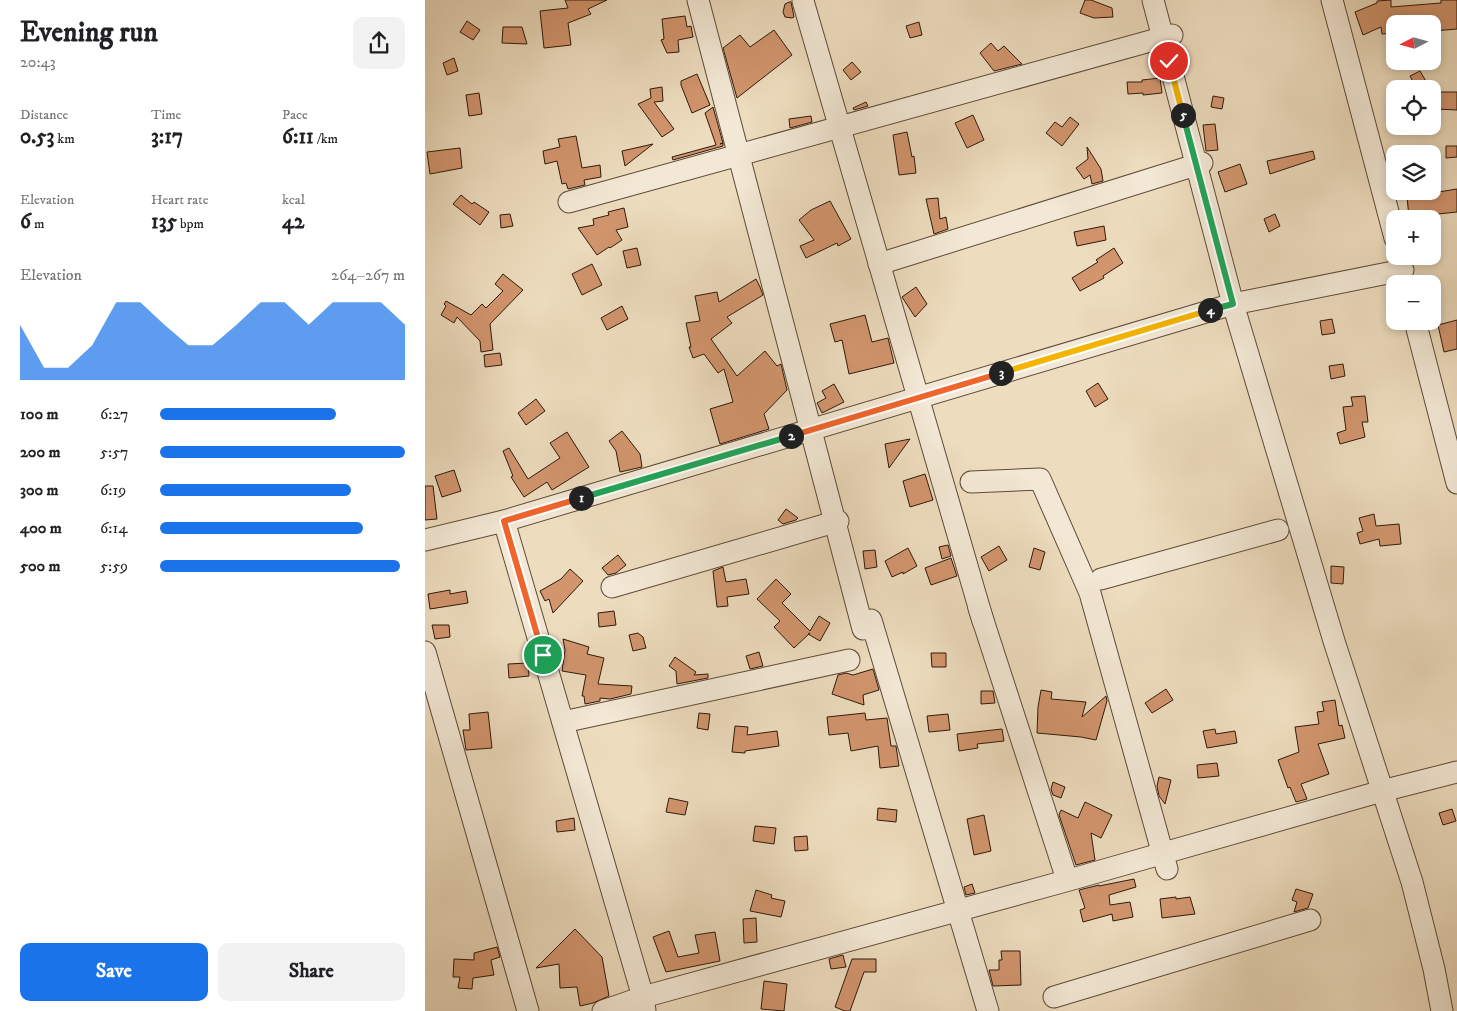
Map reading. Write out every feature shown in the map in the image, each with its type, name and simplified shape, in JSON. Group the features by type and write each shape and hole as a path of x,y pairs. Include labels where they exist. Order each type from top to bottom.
{"street":[{"path":"698,0 867,624 988,1011"},
{"path":"803,0 809,24"},
{"path":"803,0 981,614 1064,870"},
{"path":"1153,0 1233,304 1334,641 1412,882 1434,969 1442,1011"},
{"path":"1332,0 1388,210"},
{"path":"569,202 1172,35"},
{"path":"879,264 1202,163"},
{"path":"425,540 504,521 1233,304 1403,270"},
{"path":"1417,330 1457,483"},
{"path":"971,482 1040,479 1090,593 1167,869"},
{"path":"504,521 644,1004"},
{"path":"612,586 838,521"},
{"path":"1101,579 1278,530"},
{"path":"425,652 528,1011"},
{"path":"563,722 849,660"},
{"path":"603,1011 644,1004 1079,877 1382,791 1457,772"},
{"path":"1054,997 1310,920"}],"building":[{"path":"565,0 607,0 588,9 591,14 568,23 571,45 544,48 540,11 568,8"},
{"path":"1085,0 1091,0 1112,8 1113,17 1094,18 1080,13"},
{"path":"1391,0 1391,7 1441,3 1441,0 1457,0 1457,29 1441,30 1441,15 1386,15 1386,34 1382,34 1381,27 1363,35 1355,12 1377,3 1377,1"},
{"path":"791,2 794,17 792,18 785,17 783,12 785,4"},
{"path":"685,16 687,27 691,26 693,37 678,40 679,52 667,53 661,40 664,39 662,19"},
{"path":"467,21 480,30 473,40 460,32"},
{"path":"919,22 922,35 910,38 906,26"},
{"path":"503,27 522,27 527,44 502,43"},
{"path":"774,30 792,55 737,98 723,48 740,35 750,47"},
{"path":"991,43 998,51 1004,46 1022,64 994,71 980,53"},
{"path":"454,58 458,71 447,75 443,63"},
{"path":"852,62 861,72 851,80 843,70"},
{"path":"1420,71 1425,80 1412,80 1410,76"},
{"path":"697,74 710,105 692,113 681,81"},
{"path":"1160,78 1162,93 1128,94 1127,82 1142,82 1142,80"},
{"path":"662,87 663,101 654,102 674,129 662,137 638,104 651,98 650,89"},
{"path":"1441,92 1457,92 1457,110 1441,109"},
{"path":"479,93 482,114 469,116 466,95"},
{"path":"1213,96 1224,98 1222,109 1211,107"},
{"path":"866,102 868,106 854,110 853,108"},
{"path":"713,107 723,146 673,160 672,157 716,145 705,113"},
{"path":"973,115 984,140 967,148 955,123"},
{"path":"811,116 812,122 790,128 789,119"},
{"path":"1070,117 1079,124 1062,146 1046,133 1055,122 1062,127"},
{"path":"1215,124 1218,150 1206,151 1203,125"},
{"path":"907,132 912,157 914,156 916,173 899,175 893,135"},
{"path":"576,136 582,168 600,165 601,177 584,180 585,185 568,189 566,183 562,184 557,161 545,164 543,151 560,147 558,139"},
{"path":"653,144 625,166 622,151"},
{"path":"1446,146 1457,146 1457,157 1446,158"},
{"path":"1087,147 1101,169 1103,181 1092,184 1090,175 1084,179 1076,168 1088,159"},
{"path":"460,148 462,168 430,174 427,152"},
{"path":"1313,151 1315,159 1270,174 1267,161"},
{"path":"1240,164 1247,184 1225,192 1218,172"},
{"path":"1457,189 1457,212 1441,214 1441,210 1408,210 1407,200 1441,200 1441,192"},
{"path":"461,195 472,204 474,202 489,212 480,225 453,204"},
{"path":"938,198 940,219 946,217 948,229 934,234 926,199"},
{"path":"830,201 851,239 838,246 837,243 806,258 800,246 814,240 799,220 811,210"},
{"path":"624,208 628,227 616,230 622,240 597,255 578,228 594,225 593,219 609,215 608,212"},
{"path":"510,214 513,226 501,228 500,215"},
{"path":"1275,214 1280,226 1269,232 1264,219"},
{"path":"1104,226 1106,240 1077,246 1074,232"},
{"path":"637,248 641,265 627,268 623,251"},
{"path":"1114,248 1123,263 1103,276 1104,278 1080,291 1072,278 1098,262 1096,260"},
{"path":"592,264 602,285 582,295 572,274"},
{"path":"503,274 523,290 490,324 493,350 481,352 480,341 457,317 454,323 441,315 446,306 444,304 446,301 471,315 482,304 486,308 503,291 495,284"},
{"path":"756,279 763,295 727,317 732,323 711,339 737,376 765,351 777,366 781,364 787,390 764,414 769,429 720,444 710,409 733,402 724,369 718,373 704,354 693,358 689,347 691,347 686,323 700,321 695,296 717,292 719,302"},
{"path":"916,287 927,304 915,317 902,297"},
{"path":"622,306 628,319 607,330 601,318"},
{"path":"865,315 872,342 888,338 894,363 849,374 842,340 835,342 830,324"},
{"path":"1332,319 1335,333 1322,335 1320,321"},
{"path":"1457,320 1457,349 1444,352 1439,330 1441,330 1441,324"},
{"path":"500,353 502,365 485,367 484,355"},
{"path":"1343,364 1345,376 1331,379 1329,366"},
{"path":"1098,383 1108,399 1095,407 1086,391"},
{"path":"834,384 844,402 822,413 817,403 826,398 822,391"},
{"path":"1365,396 1368,422 1362,422 1365,437 1340,444 1337,433 1346,430 1343,407 1353,406 1351,397"},
{"path":"536,399 545,411 526,425 518,413"},
{"path":"622,431 640,454 642,467 620,472 616,451 609,441"},
{"path":"567,432 589,467 552,490 547,482 524,497 511,477 513,476 503,451 509,448 528,479 560,458 550,443"},
{"path":"910,439 889,468 885,444"},
{"path":"454,470 461,491 442,497 435,476"},
{"path":"925,474 933,500 910,507 903,481"},
{"path":"425,486 433,486 437,519 425,520"},
{"path":"786,509 798,518 783,524 778,520"},
{"path":"1374,514 1376,526 1399,524 1401,544 1380,546 1379,539 1360,544 1357,533 1363,531 1359,518"},
{"path":"948,545 951,556 942,559 939,547"},
{"path":"999,546 1007,560 989,571 981,557"},
{"path":"908,548 917,566 903,574 903,572 892,577 885,561"},
{"path":"1034,548 1045,552 1040,570 1029,567"},
{"path":"875,550 877,567 865,569 863,551"},
{"path":"618,555 626,565 616,573 608,575 602,568"},
{"path":"951,558 957,576 931,585 925,568"},
{"path":"1331,566 1344,567 1343,584 1331,583"},
{"path":"723,567 726,582 746,579 749,594 727,597 728,606 717,607 713,571"},
{"path":"570,569 583,581 553,613 549,599 545,601 540,591 561,579"},
{"path":"776,579 791,594 782,603 810,631 819,616 830,623 820,641 809,634 794,648 774,627 780,621 757,599"},
{"path":"450,590 450,594 466,591 468,603 430,609 428,594"},
{"path":"614,611 616,625 599,627 598,613"},
{"path":"432,625 449,625 450,637 435,639"},
{"path":"638,633 643,637 646,648 633,651 629,635"},
{"path":"563,639 589,647 587,654 604,658 598,684 632,686 631,694 610,699 600,698 600,701 585,704 584,696 582,696 586,675 562,671 565,650"},
{"path":"759,652 763,666 750,669 746,656"},
{"path":"931,653 946,653 946,667 932,667"},
{"path":"675,657 696,672 694,675 708,674 708,678 677,684 676,671 669,666"},
{"path":"528,663 529,676 509,678 508,664"},
{"path":"873,669 879,690 863,695 864,705 832,694 838,675 846,673 853,675"},
{"path":"1166,689 1173,700 1152,713 1145,703"},
{"path":"1041,690 1052,692 1051,699 1086,702 1082,717 1106,696 1107,701 1096,740 1037,733"},
{"path":"981,691 993,691 995,703 981,704"},
{"path":"1335,700 1339,726 1342,725 1345,738 1318,744 1329,774 1301,784 1307,799 1296,802 1290,787 1288,788 1278,760 1299,752 1295,727 1319,724 1317,712 1324,711 1322,702"},
{"path":"488,712 492,748 466,750 463,730 470,730 469,714"},
{"path":"699,713 710,714 708,730 697,728"},
{"path":"865,713 866,720 887,718 891,746 896,746 899,766 880,768 878,746 851,751 848,733 829,735 827,717"},
{"path":"948,714 950,730 929,732 927,716"},
{"path":"735,726 748,727 747,735 777,731 779,746 745,751 745,753 732,752"},
{"path":"1002,729 1004,741 977,744 978,748 959,751 957,734"},
{"path":"1215,729 1216,734 1235,731 1237,743 1207,748 1203,731"},
{"path":"1217,763 1219,776 1198,778 1197,765"},
{"path":"1159,777 1171,780 1165,804 1159,796 1157,786"},
{"path":"1053,782 1065,787 1061,798 1053,795 1051,789"},
{"path":"669,798 688,802 685,815 666,812"},
{"path":"1085,802 1112,815 1101,838 1091,833 1095,860 1076,865 1059,815 1061,810 1078,818"},
{"path":"878,808 897,810 896,822 877,820"},
{"path":"1452,809 1456,821 1443,825 1439,813"},
{"path":"984,815 991,851 974,855 967,819"},
{"path":"574,818 575,830 557,832 556,821"},
{"path":"755,826 776,828 774,844 753,841"},
{"path":"807,836 808,850 795,851 794,837"},
{"path":"1134,879 1136,887 1109,895 1110,905 1130,902 1133,917 1113,921 1112,914 1083,922 1080,910 1085,908 1079,890"},
{"path":"972,884 975,893 966,895 964,887"},
{"path":"1296,889 1313,894 1308,908 1294,912 1297,902 1292,900"},
{"path":"756,890 772,895 771,898 785,901 781,917 750,911"},
{"path":"1176,897 1176,899 1190,897 1195,914 1162,918 1160,899"},
{"path":"756,918 757,942 744,943 743,919"},
{"path":"575,929 602,957 609,996 580,1006 577,987 560,988 559,964 536,968"},
{"path":"669,931 678,957 699,953 695,935 715,932 720,961 666,972 653,937"},
{"path":"497,947 500,957 491,960 494,975 473,978 472,989 458,988 460,977 453,977 454,959 474,960 474,953"},
{"path":"1001,951 1020,951 1021,985 993,986 989,970 999,970 999,960 1002,960"},
{"path":"843,955 846,967 831,969 829,959"},
{"path":"852,959 876,959 876,972 864,972 850,1011 845,1011 835,1007"},
{"path":"764,981 787,984 784,1011 761,1009"}],"route":[{"path":"543,655 504,521 1233,304 1169,61"}]}
